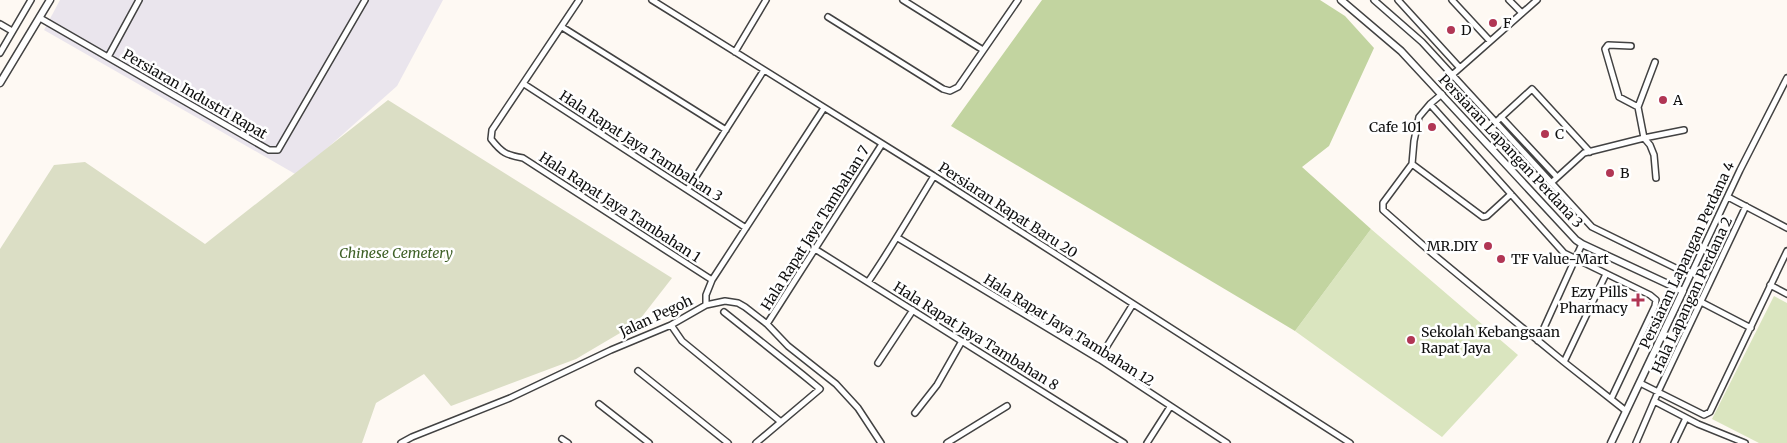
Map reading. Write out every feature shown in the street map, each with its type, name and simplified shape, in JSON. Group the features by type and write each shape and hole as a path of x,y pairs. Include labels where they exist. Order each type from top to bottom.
{"street":[{"path":"0,53 31,0"},
{"path":"0,83 50,0"},
{"name":"Persiaran Industri Rapat","path":"108,57 139,0"},
{"name":"Persiaran Industri Rapat","path":"40,18 269,150 278,150 365,0"},
{"path":"524,84 579,0"},
{"name":"Persiaran Rapat Baru 20","path":"652,0 934,176 1350,443"},
{"path":"735,52 766,0"},
{"path":"903,0 983,50"},
{"name":"Persiaran Lapangan Perdana 3","path":"1341,0 1401,51 1576,240 1683,291"},
{"name":"Persiaran Lapangan Perdana 3","path":"1374,0 1422,42 1592,227 1690,276"},
{"path":"1398,0 1460,68"},
{"path":"1452,0 1490,41"},
{"path":"1510,0 1522,13"},
{"path":"1452,75 1537,0"},
{"path":"828,17 943,89 950,91 958,87 1015,1"},
{"path":"0,24 12,31"},
{"path":"562,27 726,130"},
{"path":"1631,46 1608,45 1605,49 1619,97 1638,107"},
{"path":"1655,62 1638,107 1644,138 1650,145 1654,155 1656,178"},
{"path":"688,190 764,70"},
{"name":"Persiaran Lapangan Perdana 4","path":"1611,443 1728,196 1787,78"},
{"name":"Hala Rapat Jaya Tambahan 1","path":"524,84 492,130 491,139 498,149 506,155 523,158 712,280"},
{"name":"Hala Rapat Jaya Tambahan 3","path":"524,84 746,228"},
{"name":"Persiaran Lapangan Perdana 3","path":"1496,122 1532,89 1590,152"},
{"path":"1442,94 1430,104 1418,120 1412,164 1383,203 1383,210 1538,341 1626,411"},
{"path":"1430,104 1564,253 1650,295 1656,300 1656,306 1611,399"},
{"path":"706,305 706,295 712,280 824,108"},
{"path":"1501,117 1557,177"},
{"name":"Persiaran Lapangan Perdana 3","path":"1551,183 1584,153 1684,130"},
{"name":"Hala Rapat Jaya Tambahan 7","path":"767,324 882,144"},
{"path":"1412,164 1482,217 1487,216 1511,194"},
{"path":"868,282 898,238 903,226 934,176"},
{"path":"1728,196 1787,228"},
{"name":"Hala Lapangan Perdana 2","path":"1636,443 1658,392 1746,206"},
{"name":"Hala Rapat Jaya Tambahan 12","path":"898,238 1099,359 1225,442"},
{"path":"1538,341 1582,244"},
{"name":"Hala Rapat Jaya Tambahan 8","path":"815,249 1124,443"},
{"path":"1640,383 1707,415 1787,251"},
{"path":"1564,362 1606,274"},
{"path":"1770,286 1787,294"},
{"name":"Jalan Pegoh","path":"401,443 510,398 612,350 671,325 706,305 726,301 738,303 767,324 788,346 836,384 848,395 881,443"},
{"path":"1701,302 1751,328"},
{"path":"1099,359 1134,304"},
{"path":"878,363 913,310"},
{"path":"724,312 804,374 820,389 756,443"},
{"path":"671,325 682,341 781,422"},
{"path":"915,413 937,384 962,341"},
{"path":"638,371 728,443"},
{"path":"1654,401 1686,418 1745,443"},
{"path":"599,404 649,443"},
{"path":"948,443 1007,406"},
{"path":"1147,443 1170,407"},
{"path":"1674,443 1686,418"},
{"path":"562,438 568,443"}],"shaded area":[{"path":"60,0 443,0 397,86 297,175 44,30"}],"green space":[{"path":"1042,0 1320,0 1345,16 1374,48 1329,146 1302,167 1371,229 1295,331 951,126"},
{"name":"Chinese Cemetery","path":"388,100 672,278 637,323 576,359 451,406 424,374 376,403 362,443 0,443 0,249 54,165 85,162 205,244"},
{"name":"Sekolah Kebangsaan Rapat Jaya","path":"1371,229 1518,355 1442,437 1295,331"},
{"path":"1774,296 1787,303 1787,443 1759,443 1712,419"}],"place":[{"name":"F","path":"1493,23"},
{"name":"D","path":"1451,30"},
{"name":"A","path":"1663,100"},
{"name":"Cafe 101","path":"1432,127"},
{"name":"C","path":"1545,134"},
{"name":"B","path":"1610,173"},
{"name":"MR.DIY","path":"1488,246"},
{"name":"TF Value-Mart","path":"1501,259"},
{"name":"Ezy Pills Pharmacy","path":"1638,300"},
{"name":"Sekolah Kebangsaan Rapat Jaya","path":"1411,340"}]}
